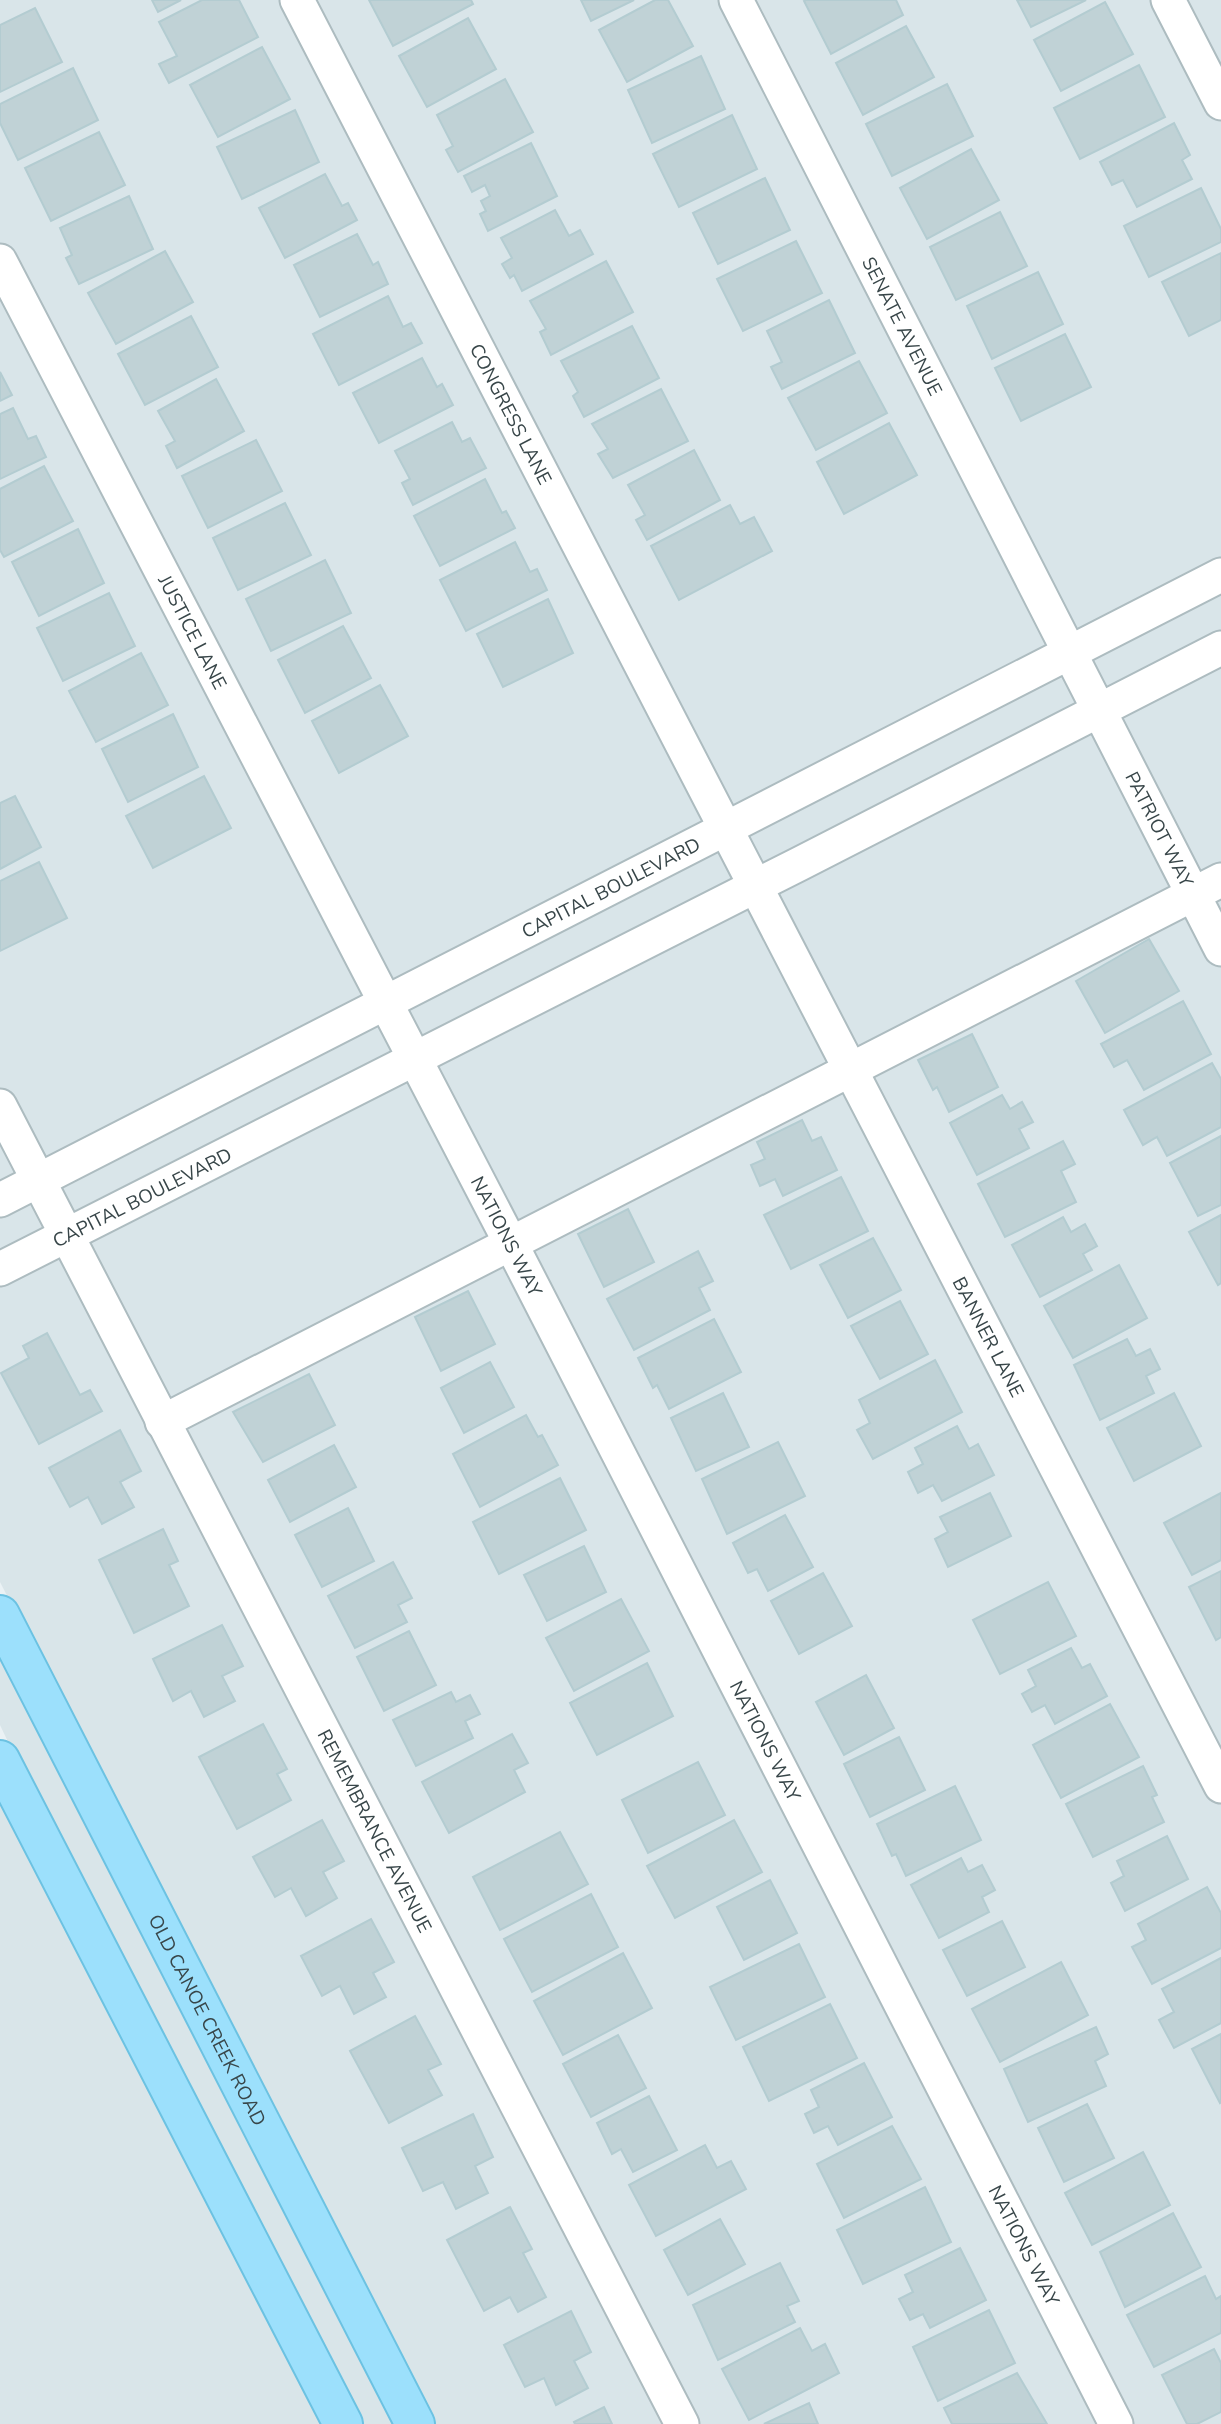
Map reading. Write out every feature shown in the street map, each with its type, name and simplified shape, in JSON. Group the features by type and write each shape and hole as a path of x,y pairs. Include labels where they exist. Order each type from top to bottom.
{"main road":[{"name":"OLD CANOE CREEK ROAD","path":"0,1615 415,2424"},
{"path":"0,1760 343,2424"}],"street":[{"name":"CONGRESS LANE","path":"297,0 757,887"},
{"name":"SENATE AVENUE","path":"736,0 1068,653 1100,710"},
{"path":"1168,0 1221,103"},
{"name":"JUSTICE LANE","path":"0,261 413,1058"},
{"name":"CAPITAL BOULEVARD","path":"0,1200 1221,575"},
{"name":"CAPITAL BOULEVARD","path":"0,1269 413,1058 757,887 1221,648"},
{"name":"PATRIOT WAY","path":"1100,710 1207,887 1221,948"},
{"name":"BANNER LANE","path":"757,887 1221,1786"},
{"path":"162,1422 1207,887"},
{"name":"NATIONS WAY","path":"413,1058 1116,2424"},
{"name":"REMEMBRANCE AVENUE","path":"0,1106 682,2424"}],"shaded area":[{"path":"0,0 1221,0 1221,2424 433,2424 0,1582"},
{"path":"0,1650 398,2424 361,2424 10,1746 0,1725"},
{"path":"0,1794 326,2424 0,2424"}],"building":[{"path":"152,0 181,0 158,12"},
{"path":"202,0 239,0 258,37 169,83 159,64 177,56 159,22"},
{"path":"369,0 471,0 473,4 393,46"},
{"path":"581,0 634,0 591,21"},
{"path":"655,0 668,0 693,46 627,82 599,30"},
{"path":"896,0 903,15 831,54 804,1"},
{"path":"1017,0 1086,0 1031,27"},
{"path":"1105,2 1133,54 1061,91 1034,40"},
{"path":"35,8 62,62 0,92 0,25"},
{"path":"468,18 496,69 427,107 399,56"},
{"path":"906,26 934,77 863,115 836,63"},
{"path":"262,47 290,99 218,137 190,85"},
{"path":"701,56 725,109 652,143 628,90"},
{"path":"1139,65 1165,117 1080,159 1054,108"},
{"path":"73,68 98,120 18,160 0,123 0,104"},
{"path":"505,79 533,132 458,172 446,150 453,146 437,115"},
{"path":"947,84 973,136 892,176 866,124"},
{"path":"295,110 319,162 242,199 217,147"},
{"path":"732,115 757,169 679,207 653,154"},
{"path":"1174,123 1190,155 1182,160 1192,179 1137,207 1123,180 1112,185 1100,162"},
{"path":"99,132 125,185 51,221 25,168"},
{"path":"531,143 557,196 488,231 480,214 486,211 481,201 490,196 485,185 472,192 464,176"},
{"path":"971,149 999,200 927,239 900,188"},
{"path":"325,174 342,206 348,203 357,220 285,258 259,208"},
{"path":"765,178 790,230 718,264 693,213"},
{"path":"1201,188 1221,229 1221,242 1149,277 1124,226"},
{"path":"129,196 153,249 79,284 66,258 72,255 60,228"},
{"path":"555,210 569,236 580,230 593,254 522,291 514,275 510,278 502,264 512,258 501,238"},
{"path":"1000,212 1027,266 956,300 930,247"},
{"path":"357,234 373,265 378,262 388,284 320,317 294,265"},
{"path":"796,241 822,293 743,331 717,279"},
{"path":"165,251 193,302 116,344 88,293"},
{"path":"1221,253 1221,320 1189,336 1162,282"},
{"path":"606,261 633,312 551,355 540,332 546,329 530,301"},
{"path":"1038,272 1063,324 992,359 967,306"},
{"path":"388,296 403,327 411,323 422,343 339,385 313,334"},
{"path":"829,300 855,353 782,389 771,367 782,362 767,331"},
{"path":"191,316 218,367 145,405 118,354"},
{"path":"632,326 659,378 584,417 573,396 578,392 561,361"},
{"path":"1065,334 1091,387 1021,421 995,368"},
{"path":"422,358 437,387 442,384 453,405 379,443 353,393"},
{"path":"859,361 887,413 816,450 788,398"},
{"path":"0,372 12,395 0,401"},
{"path":"216,379 244,431 177,468 166,446 175,441 158,411"},
{"path":"661,389 688,441 613,478 598,454 608,449 592,424"},
{"path":"13,408 28,439 36,436 46,457 0,479 0,414"},
{"path":"452,422 462,442 470,438 486,468 413,505 402,483 410,479 395,451"},
{"path":"889,423 917,475 844,514 817,462"},
{"path":"256,440 282,491 208,528 182,476"},
{"path":"694,450 720,500 647,540 636,520 645,515 628,485"},
{"path":"44,466 73,521 4,557 0,550 0,489"},
{"path":"485,479 502,513 506,511 515,528 440,566 414,516"},
{"path":"285,503 311,555 238,590 213,538"},
{"path":"730,505 740,524 754,517 772,551 679,600 651,546"},
{"path":"78,529 104,583 39,616 12,562"},
{"path":"515,542 530,572 537,569 547,590 466,631 440,580"},
{"path":"325,560 351,613 271,651 246,599"},
{"path":"109,593 135,646 63,681 37,628"},
{"path":"548,599 573,653 503,687 477,634"},
{"path":"343,626 371,678 305,713 278,660"},
{"path":"141,653 168,705 96,742 69,691"},
{"path":"380,685 408,736 339,773 312,721"},
{"path":"173,714 198,767 128,802 102,749"},
{"path":"204,776 231,828 153,868 126,816"},
{"path":"15,796 41,847 0,869 0,803"},
{"path":"39,862 67,918 0,951 0,881"},
{"path":"1149,939 1179,991 1105,1033 1076,981"},
{"path":"1183,1001 1211,1054 1144,1090 1127,1060 1114,1067 1101,1044"},
{"path":"972,1034 998,1087 949,1112 937,1087 933,1090 918,1060"},
{"path":"1212,1063 1221,1079 1221,1127 1167,1156 1157,1137 1143,1145 1124,1110"},
{"path":"1002,1095 1010,1109 1022,1102 1033,1122 1019,1129 1029,1148 977,1175 950,1123"},
{"path":"802,1120 812,1141 821,1137 837,1170 783,1196 775,1179 760,1186 751,1165 765,1159 757,1142"},
{"path":"1221,1136 1221,1205 1198,1216 1170,1163"},
{"path":"1063,1141 1075,1164 1061,1171 1076,1202 1005,1237 978,1184"},
{"path":"841,1177 868,1231 791,1269 764,1215"},
{"path":"628,1209 654,1262 604,1287 578,1234"},
{"path":"1221,1215 1221,1283 1218,1285 1189,1232"},
{"path":"1063,1217 1071,1232 1085,1224 1097,1246 1083,1254 1092,1270 1040,1297 1012,1245"},
{"path":"873,1238 901,1290 848,1318 820,1265"},
{"path":"698,1251 713,1281 699,1288 710,1310 634,1350 607,1299"},
{"path":"1119,1265 1147,1318 1073,1358 1044,1306"},
{"path":"468,1291 495,1344 441,1371 415,1317"},
{"path":"900,1301 928,1354 880,1379 851,1326"},
{"path":"714,1319 741,1372 669,1409 657,1385 653,1388 638,1358"},
{"path":"47,1333 80,1395 90,1390 102,1411 39,1444 1,1373 29,1358 23,1346"},
{"path":"1127,1339 1136,1356 1150,1349 1160,1369 1146,1376 1154,1393 1100,1420 1074,1365"},
{"path":"935,1360 962,1412 873,1459 857,1430 870,1423 859,1400"},
{"path":"490,1362 514,1407 464,1433 441,1388"},
{"path":"309,1374 335,1425 263,1462 233,1412"},
{"path":"723,1393 749,1447 696,1471 671,1418"},
{"path":"1174,1393 1201,1446 1134,1481 1107,1428"},
{"path":"526,1415 538,1437 542,1435 558,1465 480,1507 453,1454"},
{"path":"957,1426 969,1449 978,1444 994,1475 942,1501 933,1485 918,1493 908,1472 923,1464 915,1448"},
{"path":"120,1430 141,1471 120,1482 134,1507 102,1524 88,1497 70,1507 49,1468"},
{"path":"778,1442 805,1496 727,1534 702,1479"},
{"path":"334,1445 356,1487 290,1522 268,1480"},
{"path":"560,1478 586,1530 499,1574 473,1522"},
{"path":"990,1493 1011,1536 948,1567 935,1539 948,1532 940,1517"},
{"path":"1221,1493 1221,1560 1192,1575 1164,1523"},
{"path":"348,1508 374,1561 322,1587 295,1535"},
{"path":"785,1515 813,1567 768,1591 757,1569 748,1573 733,1543"},
{"path":"163,1529 178,1561 169,1565 189,1606 134,1633 99,1560"},
{"path":"584,1546 606,1592 547,1621 524,1575"},
{"path":"393,1562 412,1598 398,1605 407,1622 355,1648 328,1596"},
{"path":"1221,1571 1221,1637 1216,1640 1189,1587"},
{"path":"823,1573 852,1626 799,1654 771,1601"},
{"path":"1048,1582 1076,1636 1000,1674 973,1620"},
{"path":"621,1599 649,1651 574,1691 546,1638"},
{"path":"222,1625 243,1666 222,1676 235,1701 204,1717 191,1691 173,1701 153,1659"},
{"path":"409,1631 436,1685 384,1711 357,1657"},
{"path":"1071,1648 1082,1668 1090,1664 1107,1696 1055,1724 1045,1705 1032,1712 1022,1694 1036,1686 1028,1670"},
{"path":"647,1663 673,1716 597,1755 570,1703"},
{"path":"866,1675 894,1728 844,1755 816,1702"},
{"path":"451,1692 456,1702 470,1695 480,1714 465,1721 473,1738 416,1766 393,1720"},
{"path":"1110,1704 1139,1757 1061,1798 1033,1745"},
{"path":"263,1724 287,1769 277,1774 291,1800 237,1829 199,1757"},
{"path":"512,1734 528,1763 514,1770 525,1792 449,1833 422,1782"},
{"path":"899,1737 925,1790 870,1817 844,1764"},
{"path":"698,1762 725,1815 648,1853 622,1800"},
{"path":"1143,1766 1157,1795 1152,1797 1164,1822 1093,1857 1066,1804"},
{"path":"955,1786 981,1840 906,1876 896,1854 892,1856 877,1824"},
{"path":"322,1820 344,1861 323,1872 337,1898 306,1916 291,1888 275,1897 253,1857"},
{"path":"734,1820 762,1872 675,1918 647,1866"},
{"path":"560,1832 588,1884 500,1930 473,1877"},
{"path":"1167,1836 1188,1879 1125,1911 1111,1883 1124,1876 1117,1861"},
{"path":"961,1858 968,1872 982,1865 995,1890 982,1897 989,1912 939,1938 911,1885"},
{"path":"770,1880 797,1933 744,1960 717,1907"},
{"path":"1207,1887 1221,1913 1221,1948 1152,1984 1132,1947 1146,1940 1138,1924"},
{"path":"591,1894 618,1947 532,1992 504,1939"},
{"path":"371,1919 394,1962 373,1973 386,1997 354,2014 340,1986 322,1996 301,1956"},
{"path":"1002,1921 1025,1967 967,1996 943,1950"},
{"path":"799,1944 825,1997 736,2040 710,1987"},
{"path":"623,1953 652,2008 563,2055 534,2001"},
{"path":"1221,1958 1221,2023 1174,2048 1159,2020 1174,2012 1162,1989"},
{"path":"1061,1962 1088,2015 1000,2062 972,2009"},
{"path":"830,2004 857,2058 769,2101 743,2047"},
{"path":"415,2016 441,2064 428,2070 442,2095 389,2123 350,2051"},
{"path":"1096,2027 1108,2054 1095,2061 1106,2086 1028,2122 1004,2069"},
{"path":"1221,2034 1221,2102 1220,2103 1192,2049"},
{"path":"618,2035 646,2088 591,2117 563,2064"},
{"path":"864,2063 892,2117 838,2145 828,2126 814,2133 805,2114 819,2107 811,2090"},
{"path":"649,2096 677,2150 633,2172 621,2149 612,2154 597,2123"},
{"path":"1087,2104 1114,2158 1064,2182 1038,2128"},
{"path":"473,2114 493,2157 475,2166 488,2193 456,2209 443,2182 423,2191 402,2148"},
{"path":"892,2126 921,2179 844,2218 817,2164"},
{"path":"705,2145 717,2168 731,2161 746,2189 656,2236 629,2185"},
{"path":"1143,2152 1170,2205 1092,2245 1065,2193"},
{"path":"925,2187 951,2242 863,2284 837,2230"},
{"path":"510,2207 532,2249 523,2253 546,2297 518,2312 510,2297 484,2311 447,2240"},
{"path":"1173,2213 1201,2267 1125,2307 1100,2252"},
{"path":"720,2219 745,2264 688,2295 664,2250"},
{"path":"960,2248 986,2300 930,2328 923,2314 910,2320 899,2299 913,2292 905,2275"},
{"path":"780,2263 799,2301 787,2306 795,2322 718,2360 693,2305"},
{"path":"1205,2276 1216,2299 1221,2296 1221,2333 1154,2367 1127,2315"},
{"path":"989,2310 1015,2363 938,2401 913,2347"},
{"path":"571,2311 591,2352 574,2361 588,2388 556,2405 544,2378 525,2387 504,2345"},
{"path":"800,2328 812,2351 825,2344 839,2373 749,2420 722,2369"},
{"path":"1214,2349 1221,2363 1221,2412 1197,2424 1187,2424 1162,2375"},
{"path":"1017,2373 1047,2424 952,2424 944,2408"},
{"path":"809,2403 818,2424 764,2424"},
{"path":"604,2407 612,2424 575,2424 574,2422"}]}
